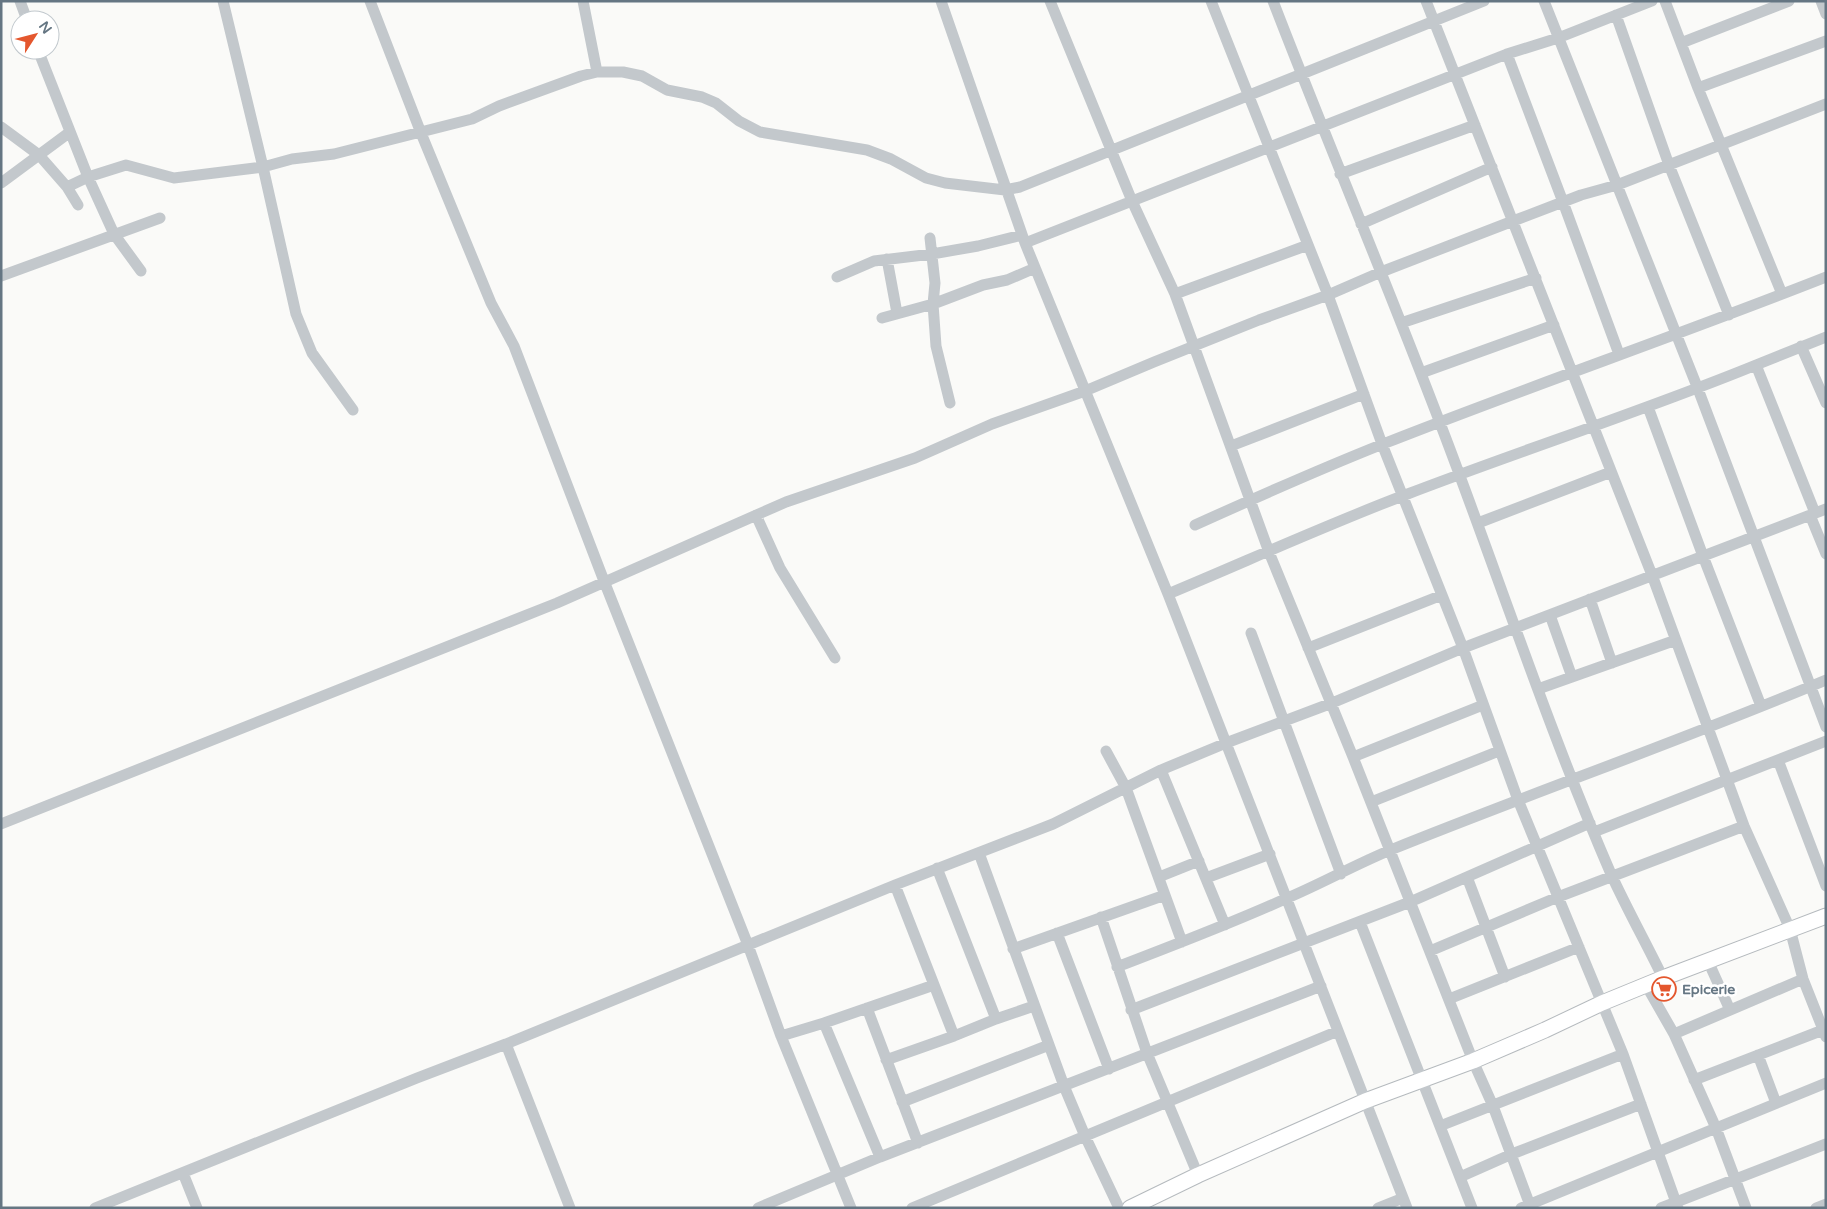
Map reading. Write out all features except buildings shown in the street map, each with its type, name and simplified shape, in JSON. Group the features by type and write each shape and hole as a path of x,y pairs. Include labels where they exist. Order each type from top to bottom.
{"main road":[{"path":"1130,1208 1198,1175 1365,1101 1545,1030 1602,1002 1826,916"}],"street":[{"path":"223,1 296,314 312,353 353,410"},
{"path":"370,1 421,133 491,303 514,346 604,581 748,945 781,1036 851,1208"},
{"path":"583,1 597,72"},
{"path":"941,1 1023,239 1168,594 1405,1203 1378,1208"},
{"path":"1050,1 1110,150 1175,294 1269,552 1354,757 1410,902 1512,1154 1527,1207 1826,1083"},
{"path":"1211,1 1328,295 1382,444 1463,648 1518,800 1623,1054 1677,1204"},
{"path":"1273,1 1340,174 1440,422 1478,523 1514,628 1572,779 1612,876 1663,978"},
{"path":"1426,1 1652,575 1744,826 1790,929 1803,979 1824,1033 1758,1055 1694,1080"},
{"path":"1544,1 1698,389 1826,727"},
{"path":"837,277 874,261 932,254 1023,239 1132,201 1507,54 1558,38 1652,1"},
{"path":"1665,1 1698,88 1782,294"},
{"path":"1681,43 1789,1"},
{"path":"1821,1 1826,14"},
{"path":"68,187 88,177 126,165 174,178 263,167 292,158 334,154 472,119 499,106 581,76 597,72 623,72 642,76 667,90 702,97 716,103 739,121 760,132 867,150 892,159 926,178 1005,190 1020,187 1482,2"},
{"path":"1616,15 1670,165 1729,315"},
{"path":"1698,88 1826,41"},
{"path":"1507,54 1564,202 1619,354"},
{"path":"42,60 88,177 114,234 141,271"},
{"path":"1,824 557,604 604,581 786,502 915,458 992,424 1085,391 1260,320 1328,295 1381,272 1564,202 1670,165 1826,104"},
{"path":"1340,174 1475,125"},
{"path":"1,127 39,155 68,187 78,205"},
{"path":"1,183 70,132"},
{"path":"1361,224 1492,167"},
{"path":"1,276 160,218"},
{"path":"930,238 935,283 933,304 936,346 950,403"},
{"path":"1175,294 1308,245"},
{"path":"887,259 897,313"},
{"path":"882,318 933,304 983,284 1006,280 1035,268"},
{"path":"1196,525 1382,444 1826,277"},
{"path":"1401,323 1536,278"},
{"path":"1421,373 1554,325"},
{"path":"1168,594 1459,474 1698,389 1826,337"},
{"path":"1802,346 1824,397"},
{"path":"1756,365 1817,512 1826,554"},
{"path":"1231,446 1364,394"},
{"path":"1648,407 1761,706"},
{"path":"1478,523 1611,472"},
{"path":"94,1208 416,1078 506,1044 937,868 1053,824 1161,770 1226,743 1332,703 1514,628 1754,538 1817,512"},
{"path":"756,515 780,568 835,658"},
{"path":"1308,648 1442,595"},
{"path":"1590,599 1612,663"},
{"path":"1550,615 1572,677"},
{"path":"1251,633 1341,874"},
{"path":"1538,689 1676,640"},
{"path":"1118,967 1287,899 1390,850 1708,728 1826,680"},
{"path":"1354,757 1483,705"},
{"path":"1131,1010 1410,902 1536,846 1727,780 1826,741"},
{"path":"1106,751 1126,788 1182,942"},
{"path":"1371,802 1499,751"},
{"path":"1778,760 1826,886"},
{"path":"1161,770 1225,925"},
{"path":"1430,951 1558,897 1744,826"},
{"path":"979,853 1064,1086 1119,1208"},
{"path":"1206,878 1270,854"},
{"path":"1158,877 1199,861"},
{"path":"937,868 996,1018"},
{"path":"1467,877 1505,977"},
{"path":"895,885 954,1036"},
{"path":"1013,949 1165,895"},
{"path":"1101,917 1147,1053 1198,1175"},
{"path":"1360,922 1472,1208"},
{"path":"1057,933 1109,1068"},
{"path":"1449,999 1579,947"},
{"path":"1708,960 1730,1010"},
{"path":"1674,1034 1803,979"},
{"path":"781,1036 934,985"},
{"path":"1646,985 1674,1034 1716,1128 1746,1208"},
{"path":"758,1208 880,1157 1320,986"},
{"path":"886,1060 954,1036 996,1018 1034,1006"},
{"path":"867,1008 918,1142"},
{"path":"824,1023 880,1157"},
{"path":"912,1208 1338,1031"},
{"path":"506,1044 570,1208"},
{"path":"902,1102 1049,1045"},
{"path":"1440,1126 1623,1054"},
{"path":"1758,1055 1776,1104"},
{"path":"1460,1177 1512,1154 1641,1104"},
{"path":"1661,1208 1677,1204 1735,1179 1826,1144"},
{"path":"182,1172 196,1208"},
{"path":"1816,1208 1826,1204"}],"place":[{"name":"Epicerie","path":"1664,989"}]}
